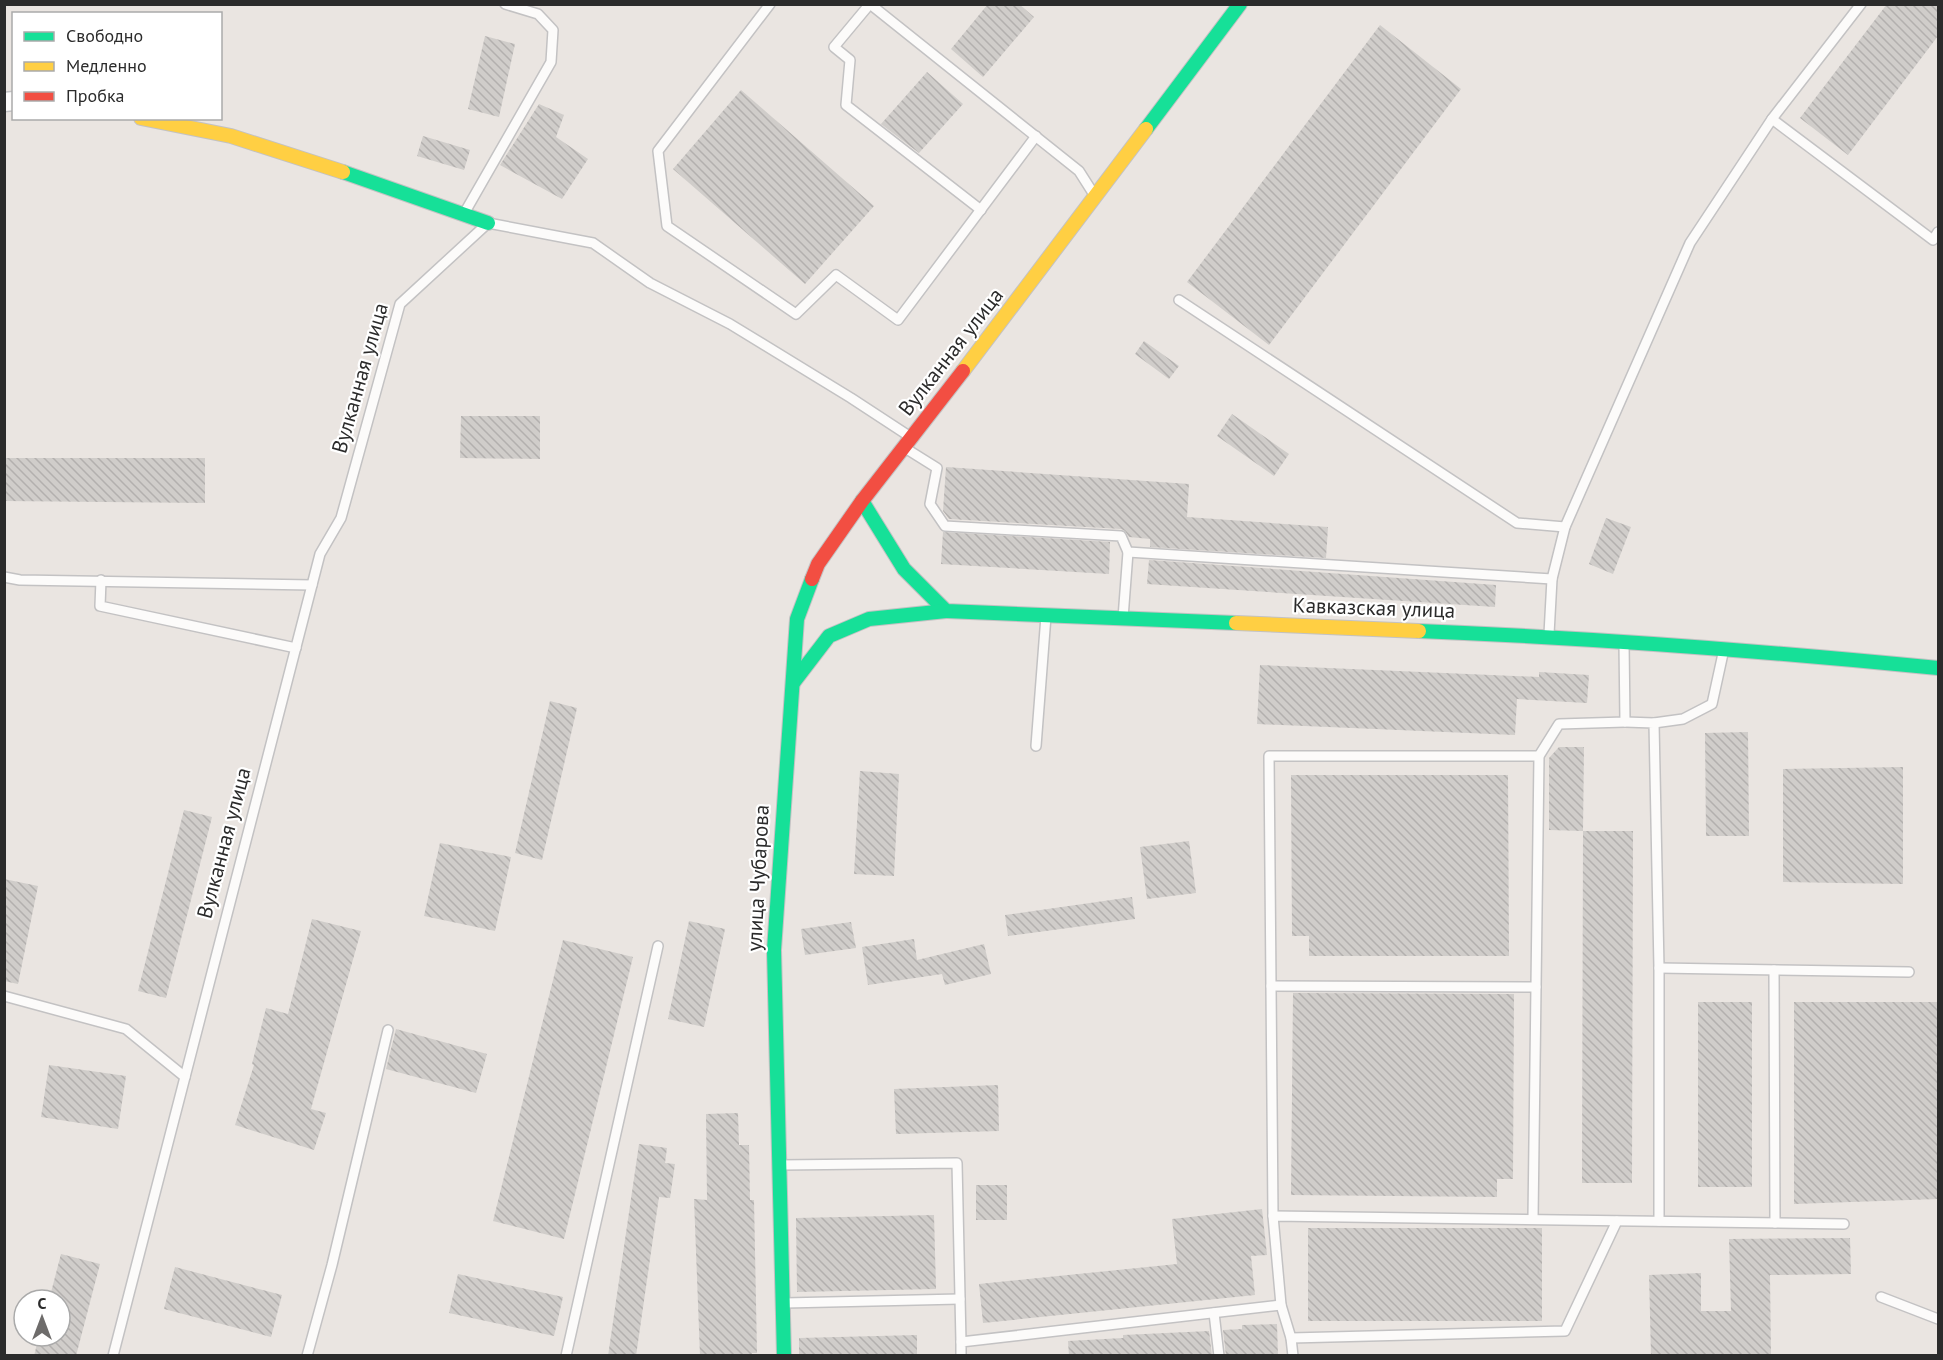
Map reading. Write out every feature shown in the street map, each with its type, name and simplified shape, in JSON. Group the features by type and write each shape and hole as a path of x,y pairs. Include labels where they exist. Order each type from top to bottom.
{"main road":[{"name":"Вулканная улица","path":"908,443 1240,4"},
{"path":"151,120 231,136 488,223"},
{"name":"улица Чубарова","path":"784,1356 774,950 797,619 818,564 862,501 908,443"},
{"path":"862,501 904,569 946,611"},
{"name":"Кавказская улица","path":"794,683 829,636 869,619 946,611 1549,636 1938,668"}],"lane":[{"path":"464,214 551,62 553,30 538,14 505,4"},
{"path":"770,4 658,151 667,226 796,314 836,275 898,320 1036,136"},
{"path":"1549,636 1552,579 1564,527 1690,243 1772,119 1861,4"},
{"path":"981,210 846,105 850,60 834,47 870,5 1080,171 1095,195"},
{"path":"1772,119 1933,240 1938,232"},
{"name":"Вулканная улица","path":"113,1356 320,554 341,518 400,304 488,223 593,243 650,283 730,324 851,398 908,443"},
{"path":"1179,300 1517,523 1564,527"},
{"path":"908,443 937,468 930,504 945,526 1121,536 1128,552 1123,619"},
{"path":"1128,552 1552,579"},
{"path":"4,577 20,580 312,585"},
{"path":"101,580 100,606 296,648"},
{"path":"1036,746 1046,616"},
{"path":"1624,641 1625,722"},
{"path":"1533,1219 1539,756 1559,724 1654,723 1683,719 1712,704 1724,649"},
{"path":"1654,723 1659,968 1659,1221"},
{"path":"1293,1356 1291,1338 1281,1305 1273,1216 1269,756 1539,756"},
{"path":"566,1356 658,946"},
{"path":"1659,968 1909,972"},
{"path":"1774,970 1775,1223"},
{"path":"1271,986 1536,987"},
{"path":"4,996 126,1029 185,1077"},
{"path":"307,1356 332,1265 388,1030"},
{"path":"779,1165 957,1163 961,1356"},
{"path":"1273,1216 1844,1224"},
{"path":"1291,1338 1564,1331 1617,1221"},
{"path":"1881,1297 1938,1318"},
{"path":"784,1303 960,1299"},
{"path":"962,1342 1281,1305"},
{"path":"1214,1313 1219,1356"}],"building":[{"path":"988,4 1019,4 1034,17 983,77 951,49"},
{"path":"1887,4 1938,4 1938,36 1848,155 1800,118"},
{"path":"1380,25 1461,89 1269,345 1187,282"},
{"path":"485,36 515,44 499,117 468,109"},
{"path":"927,72 963,104 919,153 881,124"},
{"path":"741,90 874,206 805,284 673,169"},
{"path":"539,104 564,115 556,137 588,159 562,199 500,165"},
{"path":"423,136 470,150 464,170 417,156"},
{"path":"1144,341 1179,366 1169,379 1135,354"},
{"path":"1232,414 1289,454 1274,476 1217,436"},
{"path":"461,416 540,416 540,459 460,458"},
{"path":"4,458 205,458 205,503 4,501"},
{"path":"946,467 1189,484 1187,517 1328,527 1326,558 1150,547 1150,539 1129,537 1121,529 949,519 943,511"},
{"path":"1606,518 1631,527 1613,574 1589,564"},
{"path":"943,532 1110,542 1109,574 941,564"},
{"path":"1149,560 1496,585 1495,607 1147,584"},
{"path":"1260,665 1539,677 1539,672 1589,675 1587,703 1517,699 1515,735 1257,724"},
{"path":"550,701 577,708 542,860 515,853"},
{"path":"1748,732 1749,836 1706,836 1705,733"},
{"path":"1559,747 1584,747 1583,831 1549,830 1549,758"},
{"path":"1903,767 1903,884 1783,882 1783,769"},
{"path":"860,771 899,774 894,876 854,874"},
{"path":"1291,775 1508,775 1509,956 1309,956 1309,936 1292,936"},
{"path":"184,810 212,817 166,998 138,991"},
{"path":"1583,831 1633,831 1632,1183 1582,1183"},
{"path":"1189,841 1196,893 1147,899 1140,847"},
{"path":"440,843 511,857 495,931 424,916"},
{"path":"4,879 38,886 18,984 4,981"},
{"path":"1132,897 1135,919 1008,936 1005,915"},
{"path":"312,919 361,931 311,1109 326,1113 314,1150 235,1125 254,1065 252,1064 266,1008 288,1014"},
{"path":"689,921 725,929 704,1027 668,1019"},
{"path":"851,922 856,948 805,955 801,929"},
{"path":"914,939 917,960 984,944 991,974 945,985 942,974 868,985 862,947"},
{"path":"563,940 633,957 564,1239 493,1221"},
{"path":"1293,993 1514,994 1513,1179 1497,1179 1497,1197 1291,1195"},
{"path":"1698,1002 1752,1002 1752,1187 1698,1187"},
{"path":"1794,1002 1938,1002 1938,1199 1794,1204"},
{"path":"396,1029 487,1054 476,1093 386,1069"},
{"path":"49,1065 126,1076 118,1129 41,1117"},
{"path":"998,1085 999,1131 896,1134 894,1089"},
{"path":"738,1113 739,1145 749,1145 750,1200 754,1200 757,1353 752,1353 752,1356 700,1356 694,1199 707,1200 706,1114"},
{"path":"639,1144 667,1148 665,1163 675,1164 670,1198 659,1197 636,1356 608,1356"},
{"path":"976,1185 1007,1185 1007,1220 976,1220"},
{"path":"1262,1209 1267,1255 1251,1256 1255,1295 983,1323 979,1284 1177,1264 1172,1219"},
{"path":"934,1215 936,1289 797,1292 796,1218"},
{"path":"1308,1228 1542,1228 1542,1321 1308,1321"},
{"path":"1850,1238 1851,1274 1770,1275 1771,1356 1651,1356 1649,1275 1701,1273 1701,1311 1731,1311 1729,1239"},
{"path":"61,1254 100,1264 76,1356 34,1356 36,1348 72,1348 72,1288 52,1288"},
{"path":"175,1267 282,1295 271,1337 164,1309"},
{"path":"458,1274 563,1297 554,1336 449,1313"},
{"path":"1277,1324 1278,1356 1226,1356 1223,1330 1242,1329 1242,1325"},
{"path":"1209,1331 1212,1356 1069,1356 1068,1341 1123,1338 1123,1335"},
{"path":"917,1335 917,1356 799,1356 799,1338"}],"traffic: fast":[{"path":"1146,129 1240,4"},
{"path":"343,172 488,223"},
{"path":"862,501 904,569 946,611 1236,623"},
{"path":"784,1356 774,950 797,619 812,579"},
{"path":"793,683 829,636 869,619 946,611"},
{"path":"1419,631 1678,646 1938,668"}],"traffic: slow":[{"path":"151,120 231,136 343,172"},
{"path":"963,371 1146,129"},
{"path":"1236,623 1419,631"}],"traffic: jam":[{"path":"812,579 818,564 862,501 963,371"}]}
